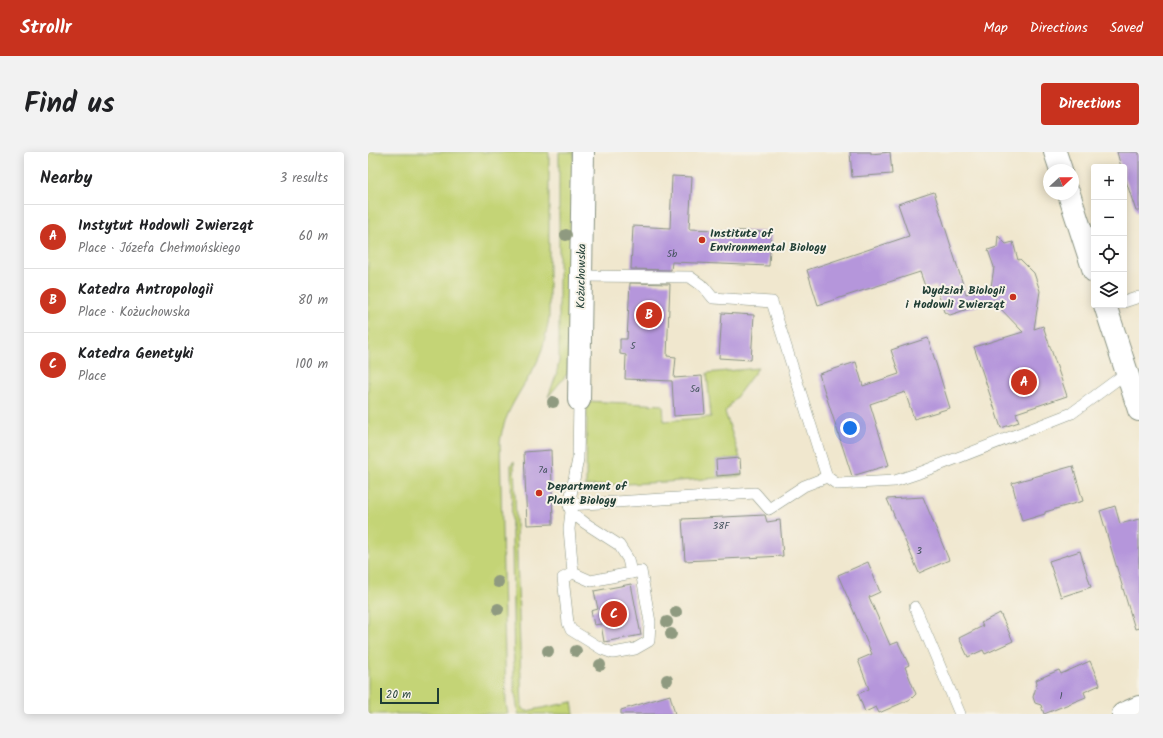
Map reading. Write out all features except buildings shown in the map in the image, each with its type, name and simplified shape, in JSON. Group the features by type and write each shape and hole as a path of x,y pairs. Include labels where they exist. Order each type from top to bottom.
{"street":[{"name":"Kożuchowska","path":"579,400 583,152"},
{"path":"1055,152 1059,164"},
{"path":"1071,200 1091,262"},
{"path":"1113,308 1128,376 1139,410"},
{"path":"1123,714 1139,707"}],"lane":[{"path":"581,276 690,277 704,286 713,298 772,302 827,477 837,484 895,481 1072,413 1118,379 1128,376"},
{"path":"1127,301 1139,297"},
{"path":"572,573 569,529 570,508 578,459 579,400"},
{"path":"570,508 755,493 769,508 804,486 827,477"},
{"path":"570,508 585,523 619,545 628,559 631,573"},
{"path":"641,571 650,622 649,641 635,649 613,653 602,649 571,630 568,623 563,578 572,573 591,581 641,571"},
{"path":"915,607 960,714"}],"green space":[{"path":"368,152 549,152 549,318 540,355 509,411 500,442 506,704 508,714 369,714 368,712"},
{"path":"559,152 574,152 568,373 548,397 556,376 559,361"},
{"path":"758,368 725,412 740,458 716,460 718,476 741,474 742,476 586,486 587,401 663,405 664,421 711,417 707,373"},
{"path":"514,461 522,709 527,711 572,702 574,714 518,714 514,684 511,465"}],"place":[{"name":"Institute of Environmental Biology","path":"702,240"},
{"name":"Wydział Biologii i Hodowli Zwierząt","path":"1013,297"},
{"name":"Katedra Antropologii","path":"649,315"},
{"name":"Instytut Hodowli Zwierząt","path":"1024,382"},
{"name":"Department of Plant Biology","path":"539,493"},
{"name":"Katedra Genetyki","path":"614,614"}]}
